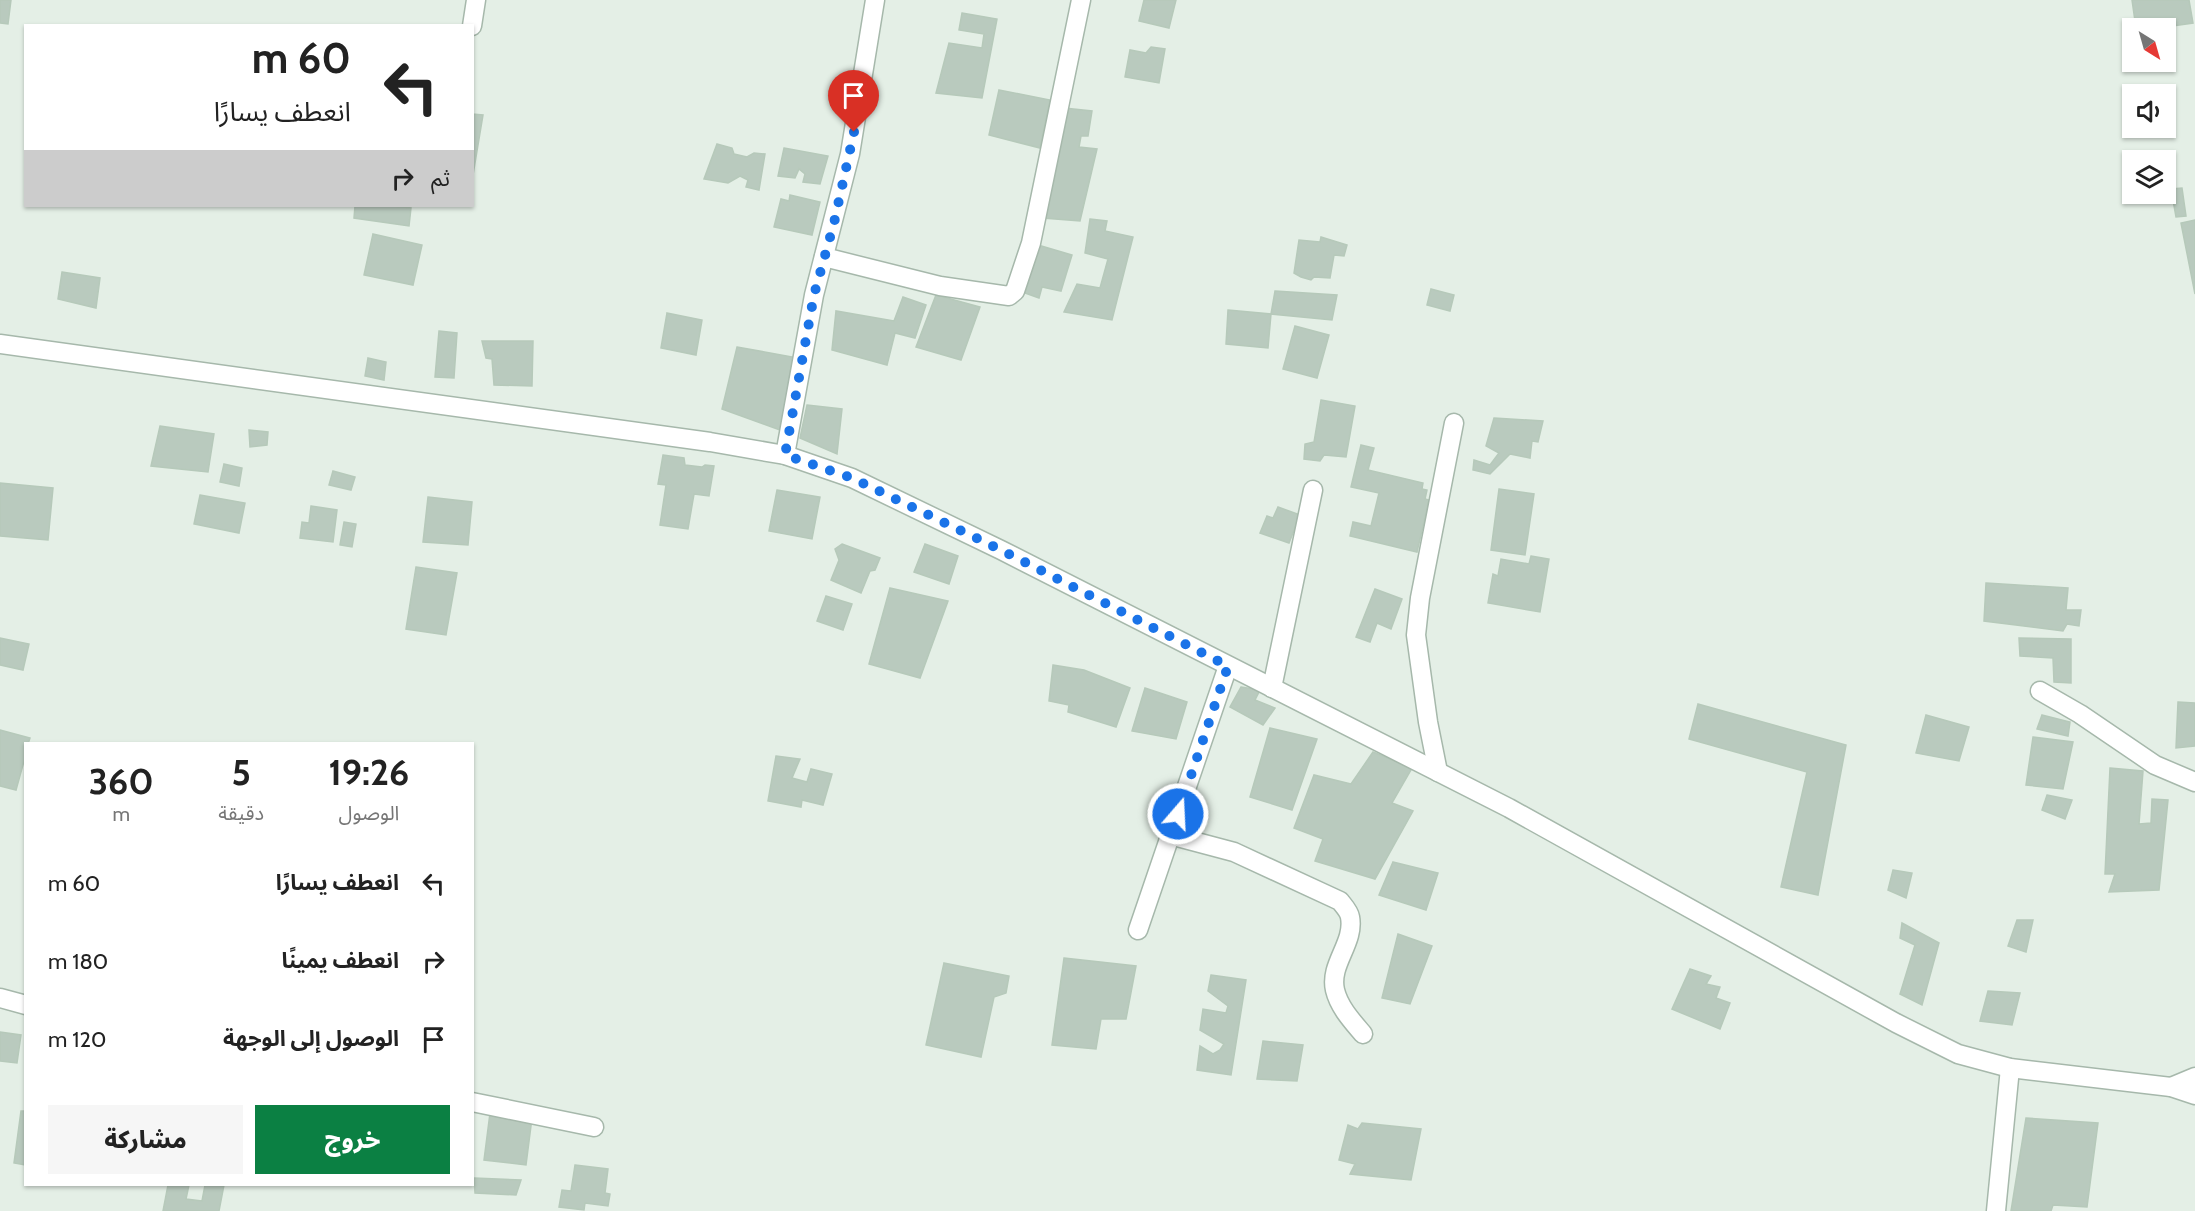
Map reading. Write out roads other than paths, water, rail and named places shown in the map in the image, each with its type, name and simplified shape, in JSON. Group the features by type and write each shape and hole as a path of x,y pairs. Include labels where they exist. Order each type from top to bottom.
{"street":[{"path":"472,24 476,0"},
{"path":"785,455 814,295 850,154 875,0"},
{"path":"824,257 940,286 1009,296 1015,291 1031,243 1081,0"},
{"path":"0,344 710,442 785,455 852,478 1001,550 1509,808 1896,1023 1958,1054 2010,1068 2170,1087 2195,1095"},
{"path":"1438,772 1428,722 1416,635 1420,598 1454,423"},
{"path":"1272,688 1313,490"},
{"path":"1138,930 1228,666"},
{"path":"2040,691 2080,714 2155,765 2195,782"},
{"path":"1170,835 1234,852 1340,901 1350,915 1349,936 1334,974 1335,990 1342,1007 1363,1034"},
{"path":"0,998 24,1004"},
{"path":"1996,1211 2010,1068"},
{"path":"2170,1087 2195,1077"},
{"path":"474,1102 594,1127"}]}
